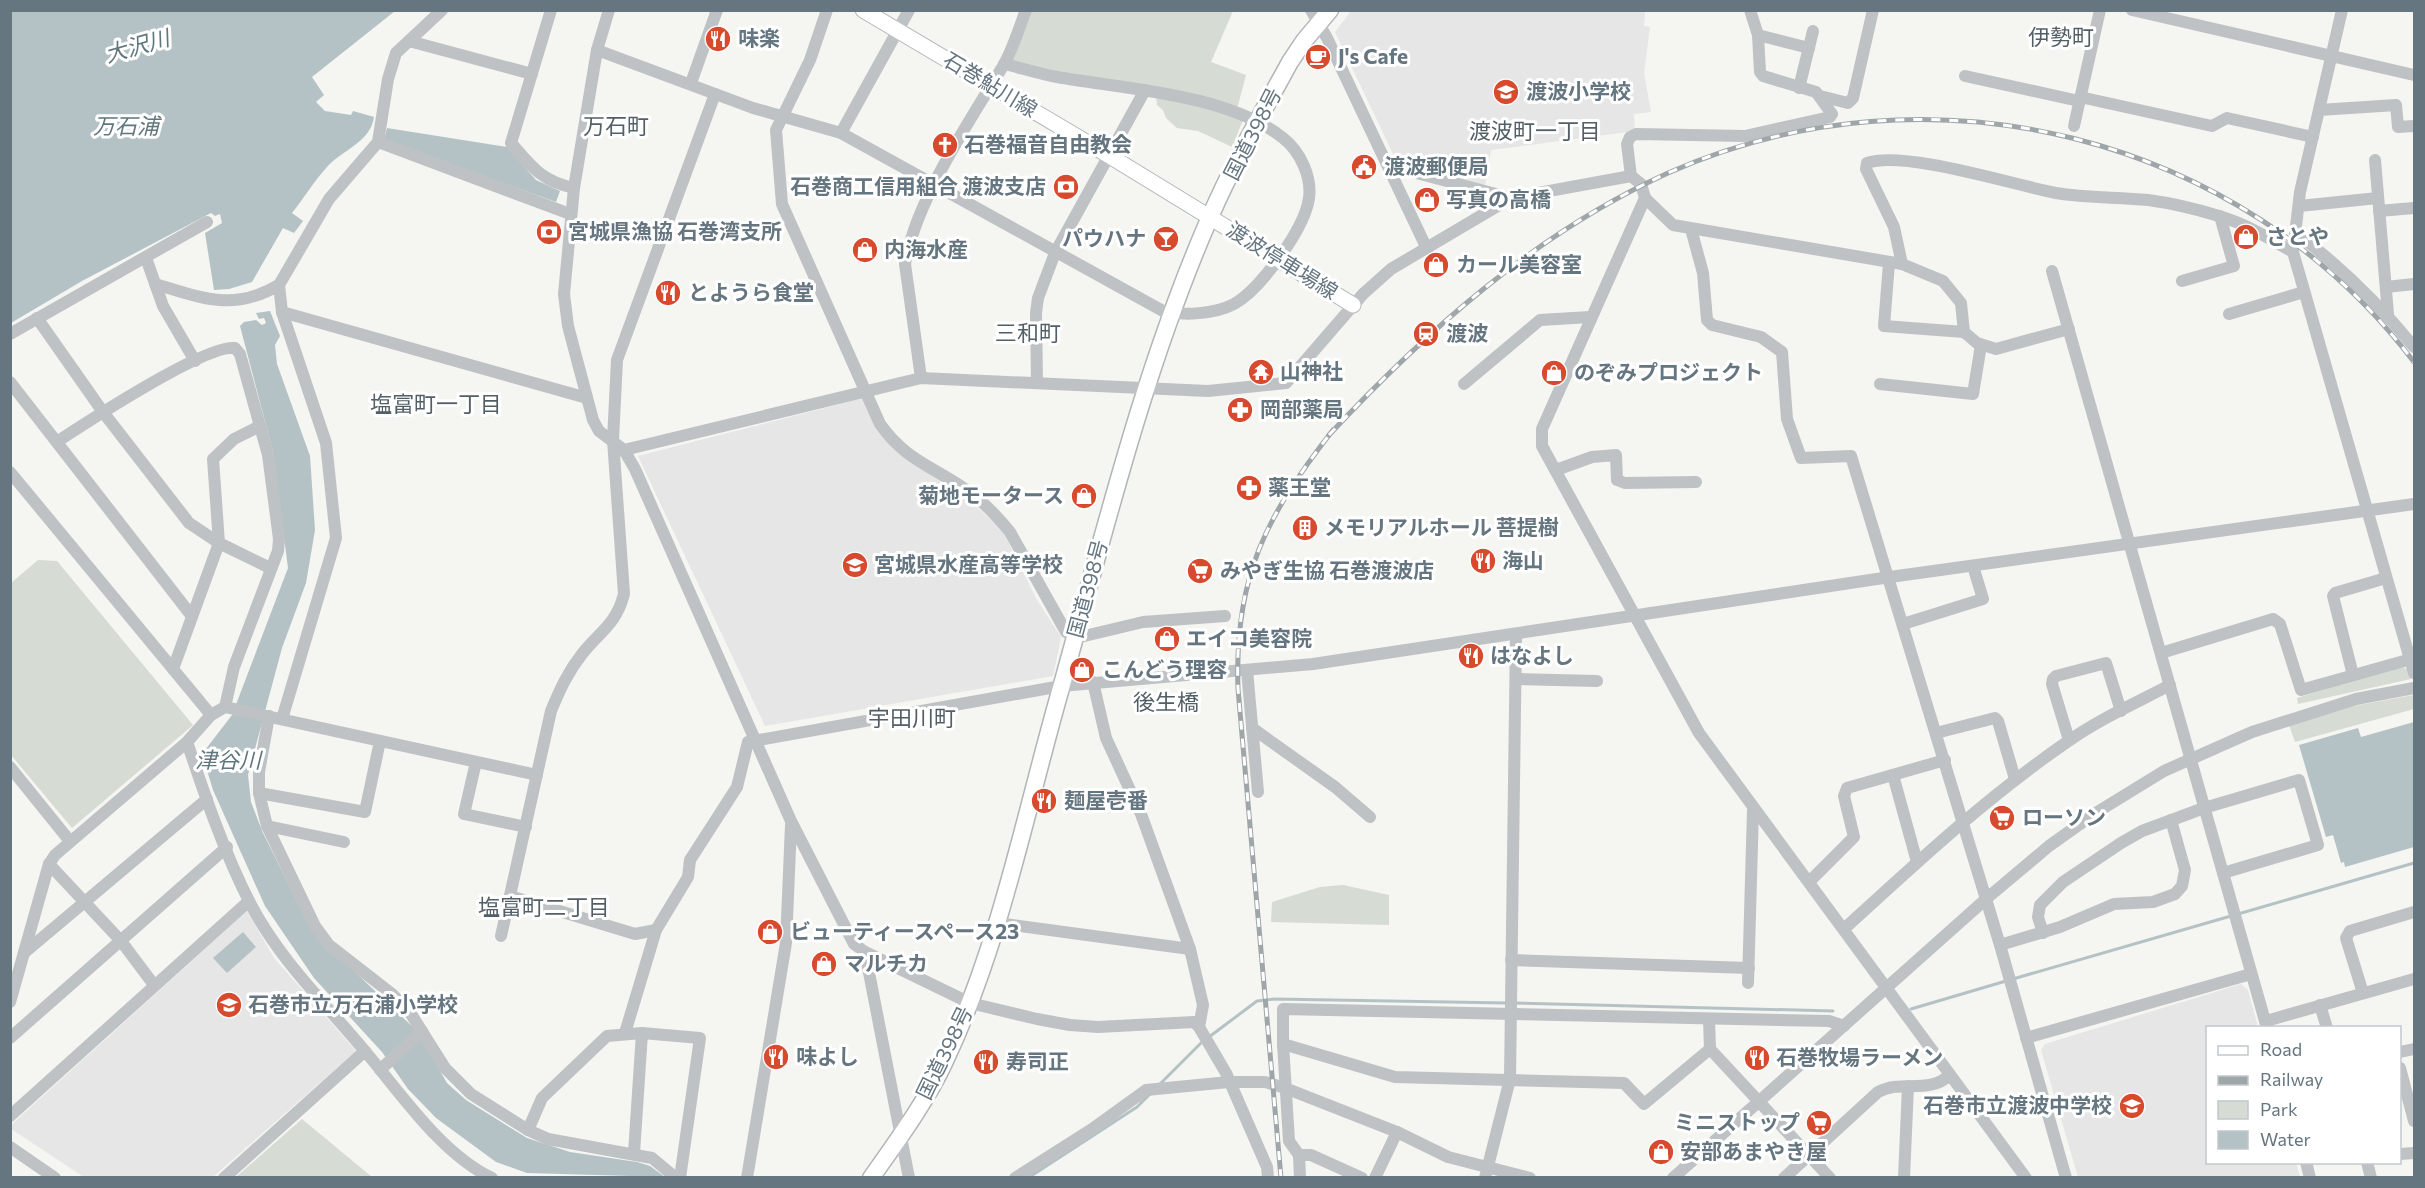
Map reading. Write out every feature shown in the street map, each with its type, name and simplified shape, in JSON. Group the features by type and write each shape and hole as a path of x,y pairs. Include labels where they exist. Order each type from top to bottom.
{"highway":[{"name":"国道398号","path":"871,1178 944,1064 970,1003 998,923 1110,508 1173,313 1210,217 1257,122 1319,14"}],"main road":[{"name":"石巻鮎川線","path":"863,10 1210,217"},
{"name":"渡波停車場線","path":"1210,217 1353,305"}],"street":[{"path":"154,284 203,299 225,301 259,297 279,285 329,198 378,142 396,53 442,10"},
{"path":"551,10 511,143 541,177 554,184 574,188"},
{"path":"609,10 597,50 570,214 564,294 568,326 595,426 624,450 791,821 854,944 865,952 970,1003 1070,1025 1098,1027 1188,1021 1204,1034 1229,1082 1267,1167 1268,1178"},
{"path":"691,83 717,10"},
{"path":"827,10 810,60 780,117 776,130 782,204 880,424 903,452 964,488 999,519 1010,532 1066,632 1076,638 1143,622 1225,616"},
{"path":"841,133 909,10"},
{"path":"921,378 905,264 909,246 935,184 1004,64 1026,10"},
{"path":"1750,10 1758,35 1760,72 1763,76 1816,92 1832,114 1830,117 1803,124 1745,136 1636,134 1630,137 1627,144 1631,176 1641,184 1645,198 1673,225 1895,264 1943,281 1961,303 1965,332"},
{"path":"1820,96 1848,103 1853,98 1873,10"},
{"path":"2074,126 2100,10"},
{"path":"2132,10 2415,75"},
{"path":"2342,10 2299,206 2293,252 2415,673"},
{"path":"1319,14 1427,249"},
{"path":"1799,88 1813,31"},
{"path":"1758,35 1809,48"},
{"path":"409,41 532,74"},
{"path":"597,50 780,117 841,133 1163,311 1173,313 1210,311 1232,305 1251,293 1302,219 1309,199 1309,186 1304,167 1293,147 1283,137 1257,122 1214,106 1145,90 1054,77 1004,64"},
{"path":"1965,76 2212,126 2227,118 2313,138"},
{"path":"1037,383 1036,314 1038,298 1055,253 1145,90"},
{"path":"501,936 551,711 563,680 584,652 617,616 624,594 613,440 619,351 715,94"},
{"path":"2319,110 2396,105 2398,127 2415,126"},
{"path":"378,142 570,214"},
{"path":"2375,160 2388,314"},
{"path":"2069,329 1996,349 1981,345 1965,332 1884,326 1895,264 1894,227 1866,165 1872,162 1891,161 1942,167 2058,193 2148,200 2220,216 2258,232 2293,252"},
{"path":"1390,166 1510,198"},
{"path":"624,450 863,390 921,378 1208,391 1286,383 1353,305 1391,269 1510,198 1631,176"},
{"path":"1645,198 1542,429 1542,446 1699,733 1753,810 1844,929 2026,1177"},
{"path":"2299,206 2379,204 2415,208"},
{"path":"2182,281 2234,266 2220,216"},
{"path":"10,334 207,222"},
{"path":"1691,229 1703,273 1707,320 1712,325 1761,337 1782,352 1787,419 1802,458 1851,456 1945,760 1961,823 2000,945 2066,1178"},
{"path":"2295,232 2333,261 2388,314 2415,347"},
{"path":"146,258 163,306 195,361"},
{"path":"2052,271 2266,1024 2320,1005 2415,979"},
{"path":"2386,286 2415,284"},
{"path":"279,285 282,312 326,444 336,538 272,717 259,772 259,793 267,826 315,926 329,945 392,994 422,1031 445,1068 471,1094 528,1130 571,1144 634,1153 652,1158 675,1178"},
{"path":"2229,314 2304,292"},
{"path":"282,312 587,398"},
{"path":"1464,384 1540,320 1590,317"},
{"path":"37,318 103,412 189,522 219,543 270,568"},
{"path":"1880,384 1974,394 1981,345"},
{"path":"58,441 103,412 195,361 228,347 235,348 240,354 268,455 279,539 278,551 234,667 229,707"},
{"path":"10,382 58,441 190,615"},
{"path":"173,669 190,615 219,543 213,459 234,439 260,426"},
{"path":"1556,470 1592,457 1616,455 1617,480 1625,483 1696,482"},
{"path":"10,472 211,715"},
{"path":"625,1033 656,930 688,877 690,860 737,788 748,742 1061,686 1313,664 1890,577 2415,504"},
{"path":"1903,624 1983,599 1973,566"},
{"path":"2353,675 2333,596 2336,593 2386,578"},
{"path":"2161,653 2273,619 2280,624 2301,690 2411,659"},
{"path":"2401,625 2415,621"},
{"path":"1486,1172 1510,1079 1518,679 1516,634"},
{"path":"2068,740 2052,684 2056,675 2106,663 2121,711"},
{"path":"1247,670 1258,792"},
{"path":"1518,679 1597,681"},
{"path":"1093,682 1106,738 1141,814 1190,949 1203,1005 1204,1034"},
{"path":"1844,929 1961,823 2015,779 2068,740 2170,685"},
{"path":"1673,1178 1885,987 2049,846 2094,814 2164,771 2283,721 2356,699 2415,688"},
{"path":"10,1002 49,864 69,840 187,742 211,715 229,707 537,775"},
{"path":"1936,733 1995,718 1998,721 2015,779"},
{"path":"1252,728 1335,787 1370,817"},
{"path":"259,793 365,812 380,741"},
{"path":"187,742 207,799 249,901 279,952 426,1125 477,1174 492,1178"},
{"path":"1809,882 1854,837 1844,796 1847,788 1945,760"},
{"path":"476,762 464,814 526,827"},
{"path":"10,767 69,840"},
{"path":"1893,775 1917,862"},
{"path":"2043,933 2038,917 2040,905 2063,882 2121,843 2204,808 2299,780 2318,845 2223,873"},
{"path":"24,953 86,904 207,799"},
{"path":"1748,983 1753,810"},
{"path":"2000,945 2043,933 2114,904 2153,902 2175,894 2182,886 2185,870 2171,820"},
{"path":"747,1178 786,943 791,821"},
{"path":"267,826 344,842"},
{"path":"10,1038 226,847"},
{"path":"49,864 121,941 154,986"},
{"path":"510,896 635,934 656,930"},
{"path":"10,1116 249,901"},
{"path":"2363,993 2346,938 2347,934 2350,931 2415,912"},
{"path":"998,923 1190,949"},
{"path":"865,952 909,1178"},
{"path":"1511,960 1749,968"},
{"path":"2026,1038 2251,974"},
{"path":"2320,1005 2326,1026"},
{"path":"1300,1178 1299,1155 1289,1141 1282,1009 1829,1021 1844,1026"},
{"path":"1709,1019 1710,1049 1830,1178"},
{"path":"380,1070 422,1031"},
{"path":"528,1130 542,1098 607,1036 642,1033 700,1038 680,1178"},
{"path":"634,1153 642,1033"},
{"path":"1283,1044 1395,1077 1624,1083 1644,1104 1710,1049"},
{"path":"224,1178 365,1051"},
{"path":"2401,1072 2415,1121"},
{"path":"1784,1178 1878,1092 1887,1087 1936,1085 1950,1075"},
{"path":"1015,1178 1034,1174 1155,1089 1229,1082 1265,1082 1396,1132 1486,1172 1530,1178"},
{"path":"1904,1178 1908,1086"},
{"path":"1375,1178 1396,1132"},
{"path":"10,1147 55,1178"},
{"path":"1299,1155 1311,1155 1362,1178"}],"shaded area":[{"name":"渡波小学校","path":"1351,11 1645,11 1644,26 1650,27 1644,73 1651,112 1634,114 1635,131 1491,150 1485,186 1396,160 1335,32"},
{"name":"宮城県水産高等学校","path":"864,398 876,429 897,451 954,486 1003,531 1037,600 1061,637 1053,676 765,726 638,456"},
{"name":"石巻市立万石浦小学校","path":"247,911 274,958 356,1051 213,1177 84,1177 11,1129 11,1125"},
{"name":"石巻市立渡波中学校","path":"2241,984 2248,990 2258,1026 2206,1026 2206,1164 2296,1164 2300,1177 2078,1177 2041,1050 2045,1044"}],"green space":[{"path":"1031,11 1233,11 1211,62 1246,75 1237,109 1011,62"},
{"path":"1156,95 1233,115 1243,120 1232,147 1198,131 1177,128 1157,105"},
{"path":"38,560 57,561 193,725 72,828 11,755 11,583"},
{"path":"2402,666 2410,672 2411,679 2298,704 2297,698"},
{"path":"2414,695 2414,709 2295,742 2289,725 2348,707"},
{"path":"1343,885 1389,895 1389,925 1271,922 1272,902 1320,887"},
{"path":"302,1119 372,1177 236,1177"}],"water":[{"name":"万石浦","path":"10,11 395,11 312,77 324,95 316,102 325,111 351,115 353,111 374,117 362,140 327,167 292,213 303,221 294,233 283,228 252,282 229,289 214,290 205,233 222,223 220,214 215,216 211,213 82,281 11,323"},
{"path":"387,128 507,147 536,180 560,191 556,202 384,140"},
{"name":"津谷川","path":"270,311 280,336 275,345 277,364 310,456 315,530 306,583 282,648 248,775 251,802 263,833 312,931 417,1031 447,1083 466,1100 527,1138 570,1152 637,1162 650,1166 665,1177 527,1173 496,1162 436,1118 408,1089 382,1052 314,978 265,906 213,790 202,754 232,715 288,568 273,452 240,326 244,322 256,320 262,325 266,323 264,318 259,319 256,313"},
{"path":"2414,722 2414,847 2345,867 2344,862 2341,863 2333,835 2326,837 2299,745 2358,728 2361,737"},
{"path":"243,932 256,947 227,973 213,958"}],"waterway":[{"path":"2238,914 2414,863"},
{"path":"2013,979 2231,916"},
{"path":"1911,1009 2006,981"},
{"path":"1209,1037 1257,1001 1274,999 1507,1003"},
{"path":"1514,1003 1833,1011"},
{"path":"1159,1085 1203,1041"},
{"path":"1028,1178 1137,1107 1150,1094"}],"railway":[{"path":"1329,435 1404,359 1485,288 1528,255 1620,197 1668,173 1768,138 1870,122 1973,122 2074,138 2171,171 2261,220 2343,284 2414,362"},
{"path":"1281,1178 1238,689 1238,649 1242,613 1249,581 1272,520 1289,491 1333,430"}],"place":[{"name":"味楽","path":"718,39"},
{"name":"J's Cafe","path":"1318,57"},
{"name":"渡波小学校","path":"1506,92"},
{"name":"石巻福音自由教会","path":"945,145"},
{"name":"渡波郵便局","path":"1364,167"},
{"name":"石巻商工信用組合 渡波支店","path":"1066,187"},
{"name":"写真の高橋","path":"1427,200"},
{"name":"宮城県漁協 石巻湾支所","path":"549,232"},
{"name":"さとや","path":"2246,237"},
{"name":"パウハナ","path":"1166,239"},
{"name":"内海水産","path":"865,250"},
{"name":"カール美容室","path":"1436,265"},
{"name":"とようら食堂","path":"668,293"},
{"name":"渡波","path":"1426,334"},
{"name":"山神社","path":"1261,372"},
{"name":"のぞみプロジェクト","path":"1554,373"},
{"name":"岡部薬局","path":"1240,410"},
{"name":"薬王堂","path":"1249,488"},
{"name":"菊地モータース","path":"1084,496"},
{"name":"メモリアルホール 菩提樹","path":"1305,528"},
{"name":"海山","path":"1483,561"},
{"name":"宮城県水産高等学校","path":"855,565"},
{"name":"みやぎ生協 石巻渡波店","path":"1200,571"},
{"name":"エイコ美容院","path":"1167,639"},
{"name":"はなよし","path":"1471,656"},
{"name":"こんどう理容","path":"1082,670"},
{"name":"麺屋壱番","path":"1044,801"},
{"name":"ローソン","path":"2002,818"},
{"name":"ビューティースペース23","path":"770,932"},
{"name":"マルチカ","path":"824,964"},
{"name":"石巻市立万石浦小学校","path":"229,1005"},
{"name":"味よし","path":"776,1057"},
{"name":"石巻牧場ラーメン","path":"1757,1058"},
{"name":"寿司正","path":"986,1062"},
{"name":"石巻市立渡波中学校","path":"2132,1106"},
{"name":"ミニストップ","path":"1819,1123"},
{"name":"安部あまやき屋","path":"1661,1152"}],"district":[{"name":"伊勢町","path":"2061,37"},
{"name":"万石町","path":"616,126"},
{"name":"渡波町一丁目","path":"1535,131"},
{"name":"三和町","path":"1028,333"},
{"name":"塩富町一丁目","path":"436,404"},
{"name":"後生橋","path":"1166,702"},
{"name":"宇田川町","path":"912,718"},
{"name":"塩富町二丁目","path":"544,907"}],"water label":[{"name":"大沢川","path":"137,46"}]}
